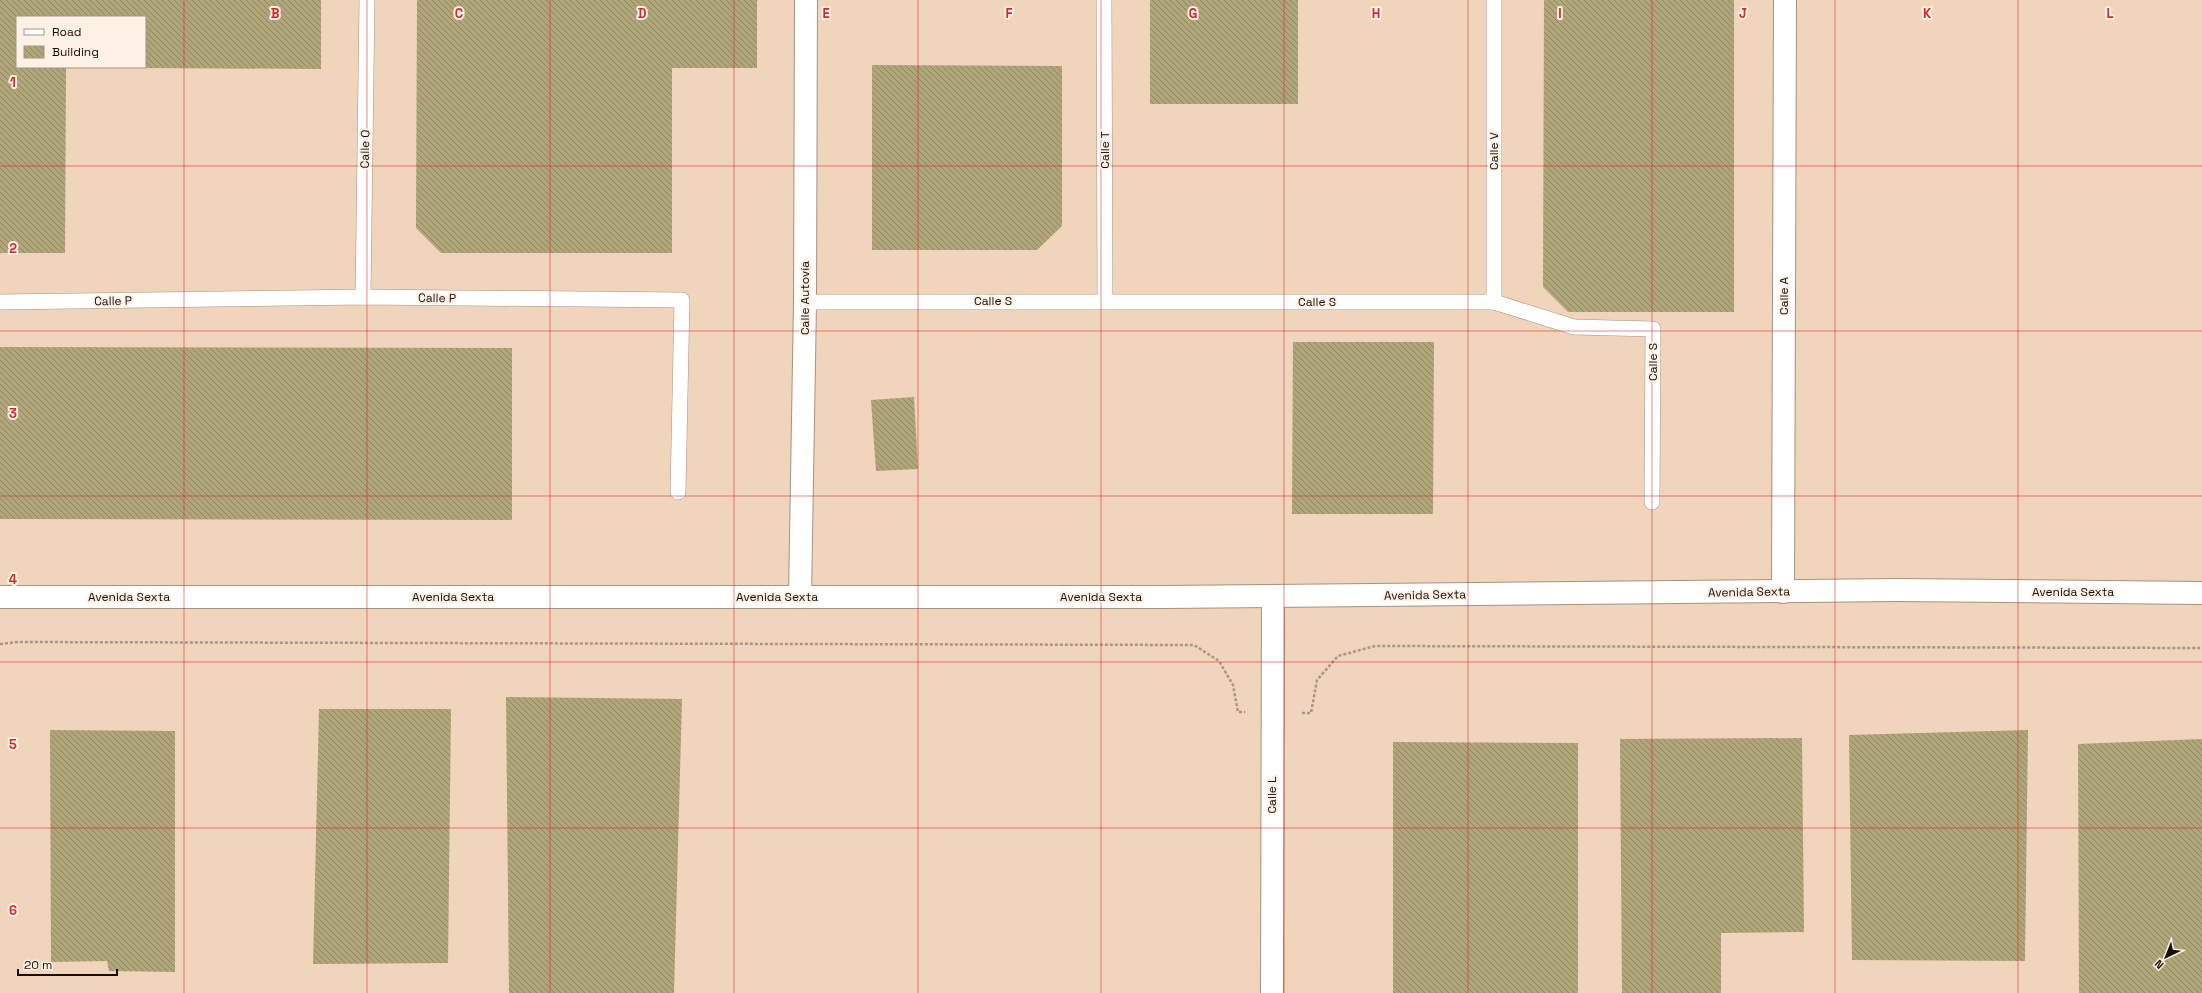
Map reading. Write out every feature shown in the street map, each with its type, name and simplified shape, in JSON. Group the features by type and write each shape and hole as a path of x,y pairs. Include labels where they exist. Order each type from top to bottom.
{"street":[{"name":"Calle Autovía","path":"800,597 806,302 806,0"},
{"name":"Calle A","path":"1783,592 1785,0"},
{"name":"Avenida Sexta","path":"0,597 1273,596 1904,590 2202,593"},
{"name":"Calle L","path":"1272,993 1273,596"}],"lane":[{"name":"Calle O","path":"363,297 367,0"},
{"name":"Calle T","path":"1104,0 1105,301"},
{"name":"Calle V","path":"1494,0 1494,302"},
{"name":"Calle P","path":"0,302 363,297 682,300 678,492"},
{"name":"Calle S","path":"806,302 1494,302 1574,327 1652,329 1652,502"}],"path":[{"path":"0,644 18,642 1194,645 1219,661 1232,685 1238,712 1272,713 1311,713 1317,680 1338,656 1375,646 2202,648"}],"shaded area":[{"path":"0,0 2202,0 2202,993 0,993"}],"building":[{"path":"0,0 321,0 321,69 145,68 146,16 16,16 16,68 66,68 65,253 0,253"},
{"path":"417,0 757,0 757,68 672,68 672,253 441,253 416,228"},
{"path":"1150,0 1298,0 1298,104 1150,104"},
{"path":"1544,0 1734,0 1734,312 1568,312 1543,287"},
{"path":"872,65 1062,66 1062,226 1037,250 872,250"},
{"path":"1293,342 1434,342 1433,514 1292,514"},
{"path":"0,347 512,348 512,520 0,519"},
{"path":"914,397 918,469 876,471 871,400"},
{"path":"506,697 682,699 674,993 509,993"},
{"path":"319,709 451,709 448,963 313,964"},
{"path":"50,730 175,731 175,972 109,971 107,961 51,962"},
{"path":"2028,730 2025,961 1852,960 1849,735"},
{"path":"1802,738 1804,932 1721,933 1721,993 1622,993 1620,739"},
{"path":"2202,739 2202,993 2079,993 2078,744"},
{"path":"1393,742 1578,743 1578,993 1393,993"}]}
